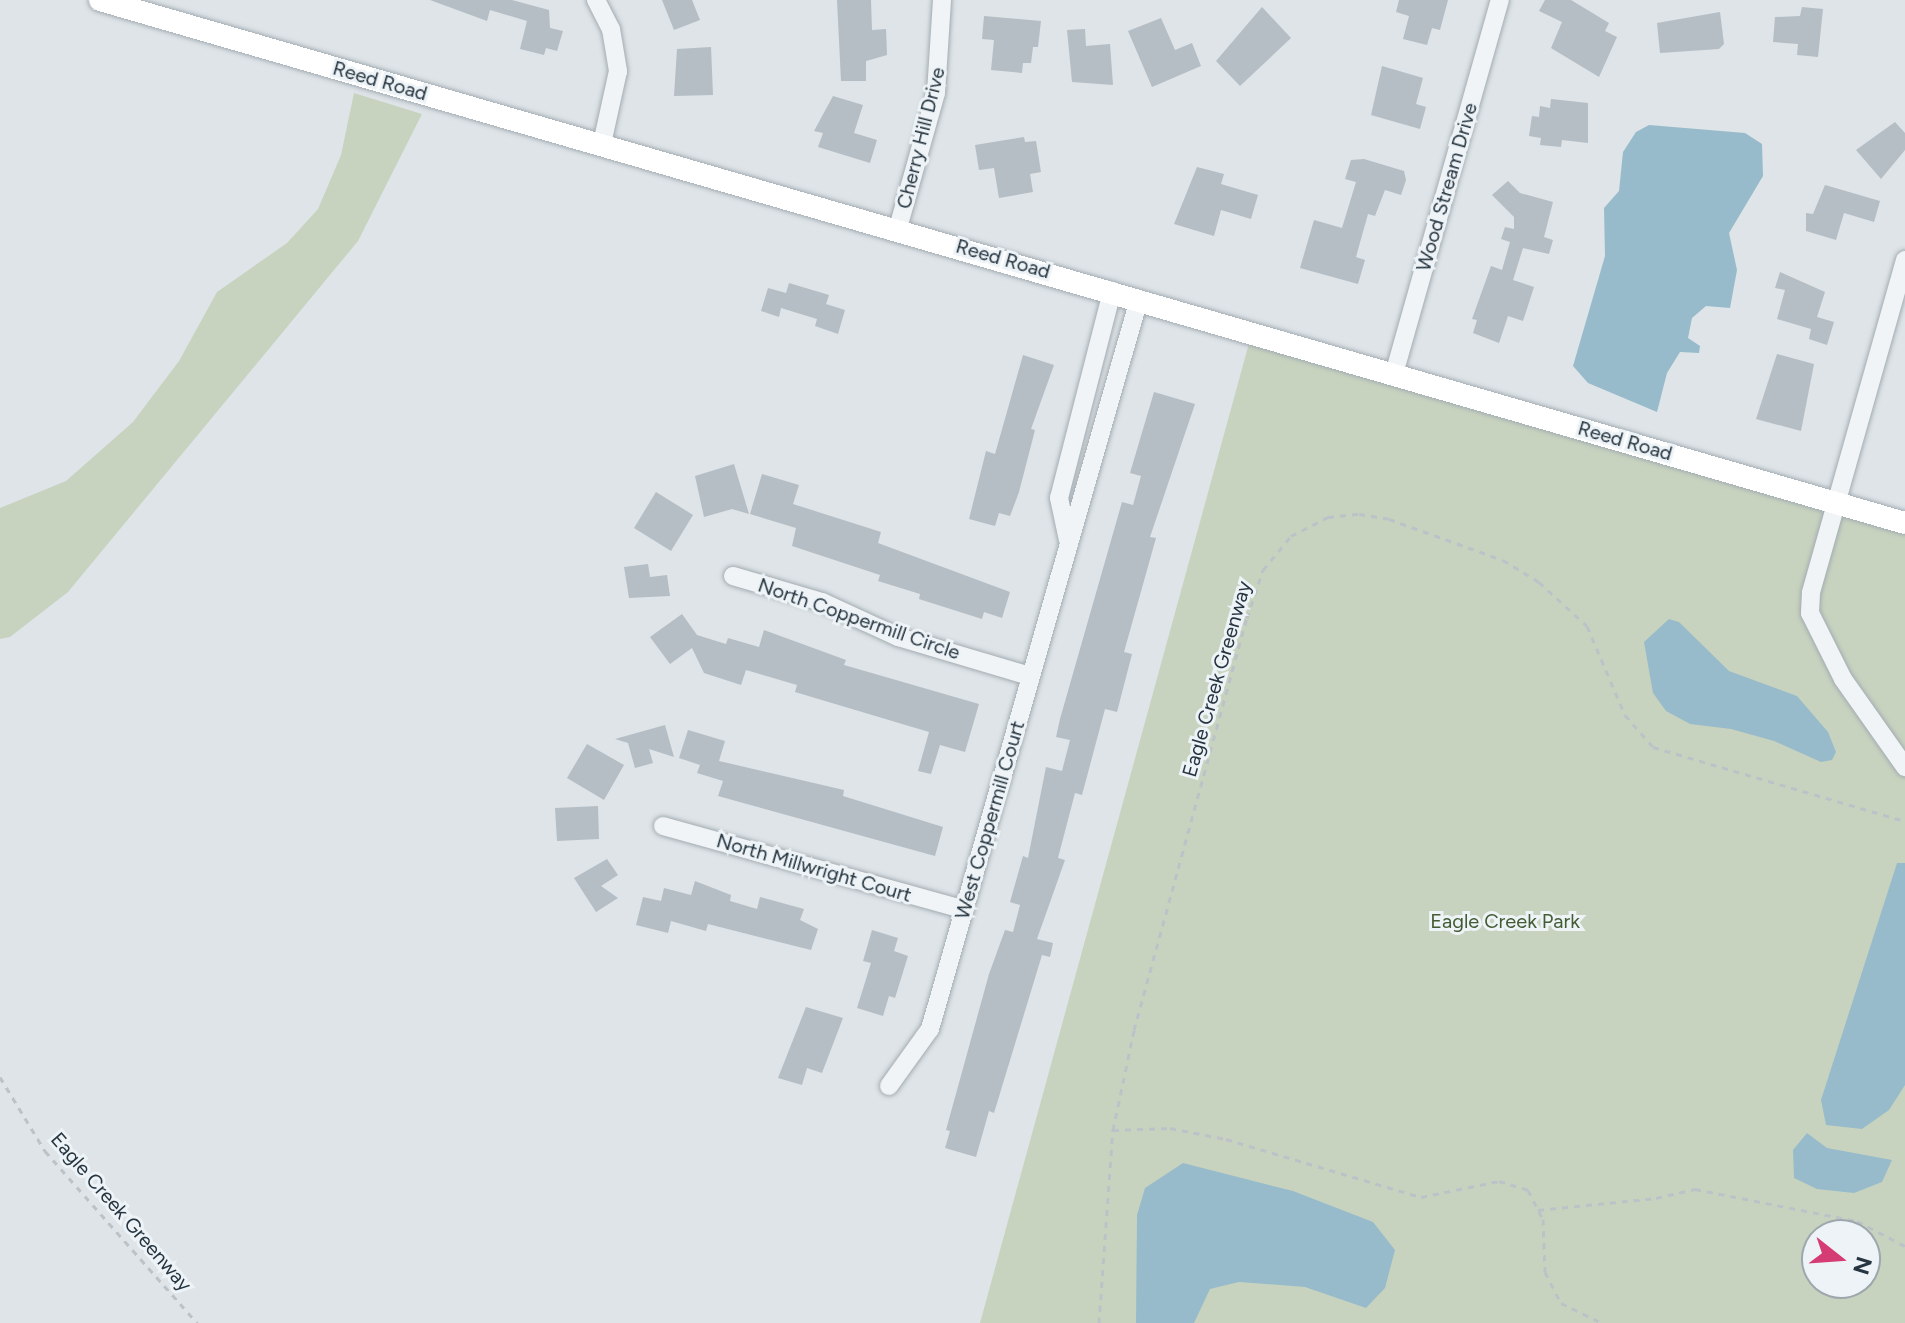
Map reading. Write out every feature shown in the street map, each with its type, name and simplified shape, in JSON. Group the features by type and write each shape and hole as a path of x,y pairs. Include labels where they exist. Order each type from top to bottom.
{"main road":[{"name":"Reed Road","path":"100,0 898,228 1905,523"}],"street":[{"path":"596,0 611,29 618,71 602,144"},
{"name":"Cherry Hill Drive","path":"898,228 936,93 942,0"},
{"name":"Wood Stream Drive","path":"1394,374 1500,0"},
{"path":"1905,260 1836,502 1810,613 1843,679 1905,767"},
{"name":"West Coppermill Court","path":"1069,543 1059,498 1112,291"},
{"name":"West Coppermill Court","path":"889,1086 930,1029 1139,299"},
{"name":"North Coppermill Circle","path":"733,576 822,602 898,637 1030,676"},
{"name":"North Millwright Court","path":"663,826 965,910"}],"path":[{"name":"Eagle Creek Greenway","path":"1099,1323 1113,1130 1134,1030 1259,582 1291,536 1328,517 1359,514 1389,519 1503,560 1539,582 1587,626 1625,715 1653,747 1905,821"},
{"name":"Eagle Creek Greenway","path":"0,1077 45,1151 197,1323"},
{"path":"1113,1130 1170,1128 1226,1139 1421,1197 1499,1181 1528,1190 1538,1210 1545,1272 1561,1303 1602,1323"},
{"path":"1538,1210 1656,1198 1695,1189 1857,1221 1905,1246"}],"green space":[{"path":"354,93 422,114 358,241 68,592 10,637 0,639 0,508 66,481 133,422 179,361 217,292 287,243 318,209 341,155"},
{"name":"Eagle Creek Park","path":"1251,336 1905,526 1905,1323 980,1323"}],"water":[{"path":"1649,125 1745,133 1762,144 1763,176 1729,233 1737,270 1730,308 1706,306 1692,318 1688,338 1700,346 1699,353 1680,352 1667,373 1657,412 1588,383 1573,366 1605,256 1604,208 1619,191 1623,152 1636,132"},
{"path":"1669,619 1679,622 1729,671 1797,696 1828,732 1836,752 1832,760 1821,762 1774,741 1731,729 1690,724 1666,711 1653,693 1644,642"},
{"path":"1897,863 1905,863 1905,1085 1889,1110 1862,1129 1826,1125 1821,1100"},
{"path":"1807,1133 1827,1148 1892,1160 1882,1182 1854,1193 1817,1189 1794,1178 1793,1150"},
{"path":"1183,1163 1293,1191 1373,1222 1395,1250 1385,1288 1366,1308 1305,1287 1239,1282 1210,1289 1194,1323 1136,1323 1137,1215 1145,1188"}],"building":[{"path":"430,0 512,0 549,10 550,28 563,31 557,51 546,48 544,55 520,49 527,21 490,10 487,21"},
{"path":"662,0 692,0 700,20 674,30"},
{"path":"837,0 871,0 872,30 886,29 887,55 866,61 866,81 841,81"},
{"path":"1399,0 1448,0 1440,30 1432,28 1427,45 1403,39 1409,16 1396,12"},
{"path":"1545,0 1571,0 1609,23 1605,31 1617,37 1599,77 1551,48 1562,22 1539,11"},
{"path":"1262,7 1291,38 1240,86 1216,61"},
{"path":"1802,7 1823,9 1818,57 1797,55 1798,44 1773,42 1775,17 1800,16"},
{"path":"1720,12 1724,44 1719,49 1660,53 1657,23"},
{"path":"984,16 1041,21 1038,47 1033,47 1031,63 1023,63 1022,73 991,70 994,40 982,39"},
{"path":"1161,18 1175,50 1192,43 1201,66 1152,87 1128,31"},
{"path":"1085,29 1086,46 1110,44 1113,85 1072,82 1067,30"},
{"path":"711,47 713,95 674,96 677,49"},
{"path":"1382,66 1423,78 1416,104 1426,107 1420,129 1371,115"},
{"path":"833,96 863,105 854,133 877,140 870,163 818,147 823,133 814,131"},
{"path":"1551,99 1588,103 1588,143 1562,140 1561,147 1540,145 1541,138 1529,136 1532,116 1539,117 1540,106 1550,108"},
{"path":"1895,122 1905,133 1905,150 1881,179 1856,150"},
{"path":"1024,137 1025,142 1036,141 1041,172 1030,174 1033,192 999,198 994,168 979,170 975,145"},
{"path":"1364,159 1404,171 1406,180 1401,195 1385,190 1375,216 1368,214 1356,257 1365,260 1358,284 1300,268 1314,220 1342,228 1356,182 1345,179 1351,160"},
{"path":"1197,167 1224,174 1221,184 1258,195 1251,219 1221,210 1214,236 1174,224"},
{"path":"1508,181 1520,193 1553,202 1544,237 1553,240 1549,254 1523,248 1513,280 1534,287 1523,321 1508,316 1499,343 1473,333 1477,320 1472,319 1491,266 1502,270 1510,242 1501,239 1505,227 1514,229 1514,217 1492,195"},
{"path":"1825,185 1880,201 1874,222 1844,213 1836,240 1806,231 1806,213 1813,214"},
{"path":"1780,272 1825,292 1817,317 1834,322 1827,345 1809,339 1811,329 1777,319 1785,290 1775,288"},
{"path":"789,283 829,295 826,304 845,310 838,334 815,326 817,319 781,308 779,317 761,311 768,288 786,293"},
{"path":"1777,354 1814,364 1801,431 1756,419"},
{"path":"1023,355 1054,365 1031,429 1035,430 1019,492 1010,516 999,513 995,526 969,519 986,451 995,454"},
{"path":"1154,392 1195,404 1150,537 1156,538 1124,652 1132,654 1117,712 1105,709 1082,795 1075,793 1058,858 1065,860 1037,939 1053,943 1050,957 1042,955 994,1113 989,1111 976,1157 945,1148 950,1131 946,1130 989,974 1005,930 1013,932 1020,905 1010,902 1023,856 1028,858 1046,767 1062,771 1070,740 1056,737 1060,719 1122,502 1133,505 1141,476 1130,473"},
{"path":"734,464 749,514 732,509 704,517 695,476"},
{"path":"762,474 799,485 793,504 881,532 878,543 1010,592 1002,618 984,612 982,619 919,599 920,594 878,581 880,575 792,546 796,528 750,514"},
{"path":"656,492 693,515 671,551 634,528"},
{"path":"648,564 650,577 667,575 670,596 629,598 624,567"},
{"path":"682,614 697,635 726,644 728,638 759,647 764,630 846,660 844,665 979,704 965,752 940,745 931,774 918,771 929,732 795,692 797,685 746,670 741,685 704,673 692,648 670,664 650,637"},
{"path":"665,725 674,757 649,749 653,763 635,768 628,743 615,739"},
{"path":"688,730 725,741 719,761 844,790 843,796 943,827 935,856 718,796 723,781 697,773 700,765 679,758"},
{"path":"587,744 624,765 604,800 567,778"},
{"path":"598,806 599,839 557,841 555,808"},
{"path":"607,859 618,875 601,886 618,898 596,912 574,878"},
{"path":"695,881 731,895 730,901 757,909 760,897 804,909 800,920 818,929 811,950 708,924 706,931 671,921 668,933 636,925 643,897 661,901 664,888 691,895"},
{"path":"872,930 898,938 894,951 908,956 895,998 889,996 883,1016 857,1008 871,963 863,961"},
{"path":"806,1007 843,1018 822,1073 807,1068 802,1085 778,1078"}]}
